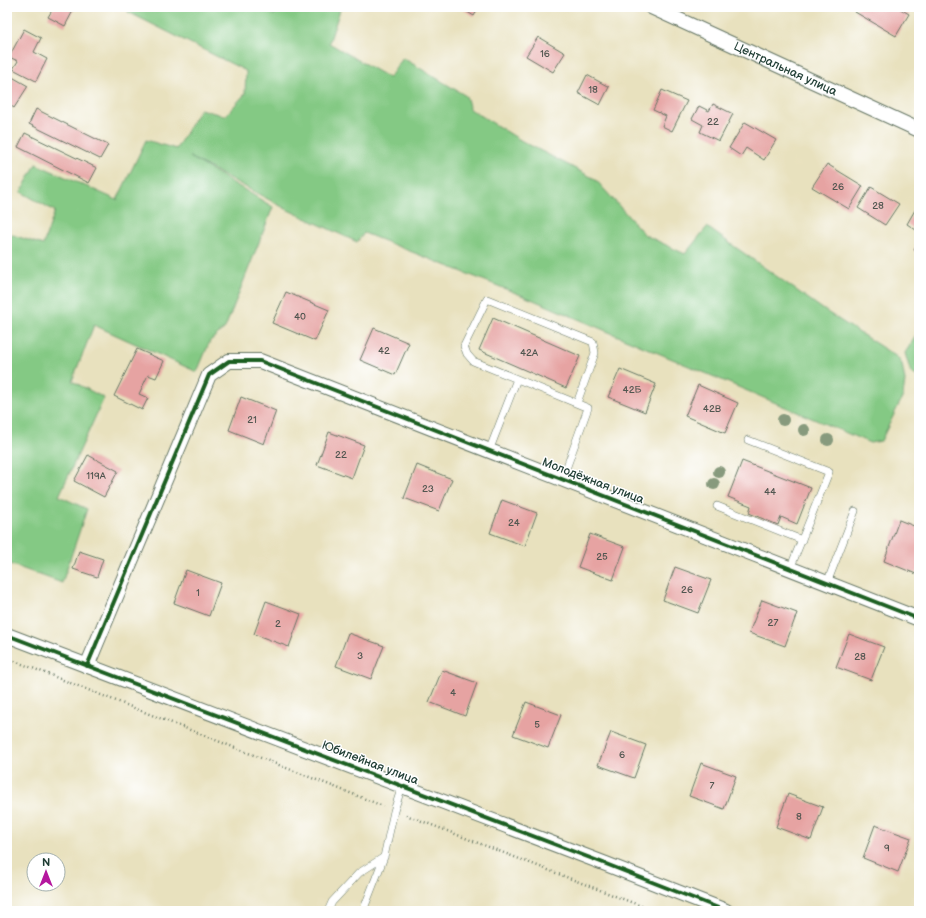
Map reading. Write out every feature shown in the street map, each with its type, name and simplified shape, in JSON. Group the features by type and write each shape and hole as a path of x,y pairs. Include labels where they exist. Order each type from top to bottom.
{"street":[{"name":"Центральная улица","path":"651,7 919,130"},
{"name":"Молодёжная улица","path":"87,666 209,375 229,361 260,361 790,569 919,618"},
{"name":"Юбилейная улица","path":"7,635 726,911"}],"lane":[{"path":"562,480 588,408 473,361 467,354 464,346 487,299 592,342 595,353 577,403"},
{"path":"489,451 517,379"},
{"path":"748,440 829,472 790,569"},
{"path":"718,506 802,540"},
{"path":"827,583 855,511"},
{"path":"363,911 384,857 394,811 402,786"},
{"path":"328,911 332,902 359,873 384,857"}],"path":[{"path":"7,658 394,811 654,911"}],"green space":[{"path":"128,7 261,7 274,15 277,7 341,7 329,43 389,78 403,58 466,96 470,109 522,141 595,179 645,235 685,254 707,227 827,312 897,357 902,364 905,381 903,396 881,441 870,443 531,299 364,233 357,242 288,210 190,157 273,207 225,328 210,341 197,372 94,325 72,381 104,398 59,496 87,509 62,583 7,563 7,233 43,245 55,211 21,192 36,164 117,200 146,140 176,149 200,109 225,116 245,94 246,71 128,12"},
{"path":"919,331 919,377 911,373 905,353"}],"building":[{"path":"54,7 75,7 65,26 48,17"},
{"path":"459,7 479,7 474,16"},
{"path":"858,7 897,7 909,14 896,36 855,12"},
{"path":"24,29 41,38 34,52 47,59 36,81 13,69 18,61 9,57"},
{"path":"538,37 565,53 553,72 526,56"},
{"path":"7,74 28,86 14,108 7,103"},
{"path":"587,75 609,87 600,105 578,93"},
{"path":"662,90 687,101 672,131 662,126 666,116 653,110"},
{"path":"713,104 733,114 719,141 700,132 703,125 692,119 699,106 709,111"},
{"path":"36,109 108,145 100,159 29,124"},
{"path":"745,122 776,140 764,160 746,148 741,156 729,148"},
{"path":"25,133 97,168 89,183 18,147"},
{"path":"827,164 863,186 849,209 812,187"},
{"path":"871,187 899,204 885,225 858,208"},
{"path":"915,210 919,212 919,232 907,224"},
{"path":"919,242 919,253 914,250"},
{"path":"286,292 329,310 315,341 272,323"},
{"path":"493,318 580,356 566,388 479,350"},
{"path":"374,328 409,343 395,375 360,360"},
{"path":"137,349 164,361 156,378 148,375 139,394 148,398 142,410 114,396"},
{"path":"620,369 656,384 645,412 608,397"},
{"path":"698,385 738,403 725,433 685,416"},
{"path":"241,397 276,411 264,444 229,430"},
{"path":"329,432 364,445 352,478 317,465"},
{"path":"88,455 118,471 104,497 74,481"},
{"path":"742,461 811,488 797,524 781,517 778,525 749,513 751,506 728,497"},
{"path":"417,465 452,479 439,511 404,498"},
{"path":"502,500 537,513 525,546 490,533"},
{"path":"899,520 919,528 919,566 916,574 884,561"},
{"path":"590,534 625,547 613,580 578,567"},
{"path":"79,551 103,559 97,577 73,569"},
{"path":"675,567 711,580 698,613 663,600"},
{"path":"186,570 221,583 209,616 174,603"},
{"path":"762,600 797,613 785,646 749,633"},
{"path":"266,601 301,614 289,647 254,634"},
{"path":"348,633 384,646 371,679 336,666"},
{"path":"849,634 884,647 871,680 836,667"},
{"path":"442,670 477,683 465,716 429,702"},
{"path":"526,702 561,715 548,748 513,735"},
{"path":"611,732 646,745 634,778 598,765"},
{"path":"701,763 736,776 724,809 689,796"},
{"path":"788,794 823,807 811,840 776,827"},
{"path":"875,825 911,838 898,872 863,858"}],"cycle path":[{"path":"87,666 209,375 229,361 260,361 919,619"},
{"path":"7,635 726,911"}]}
